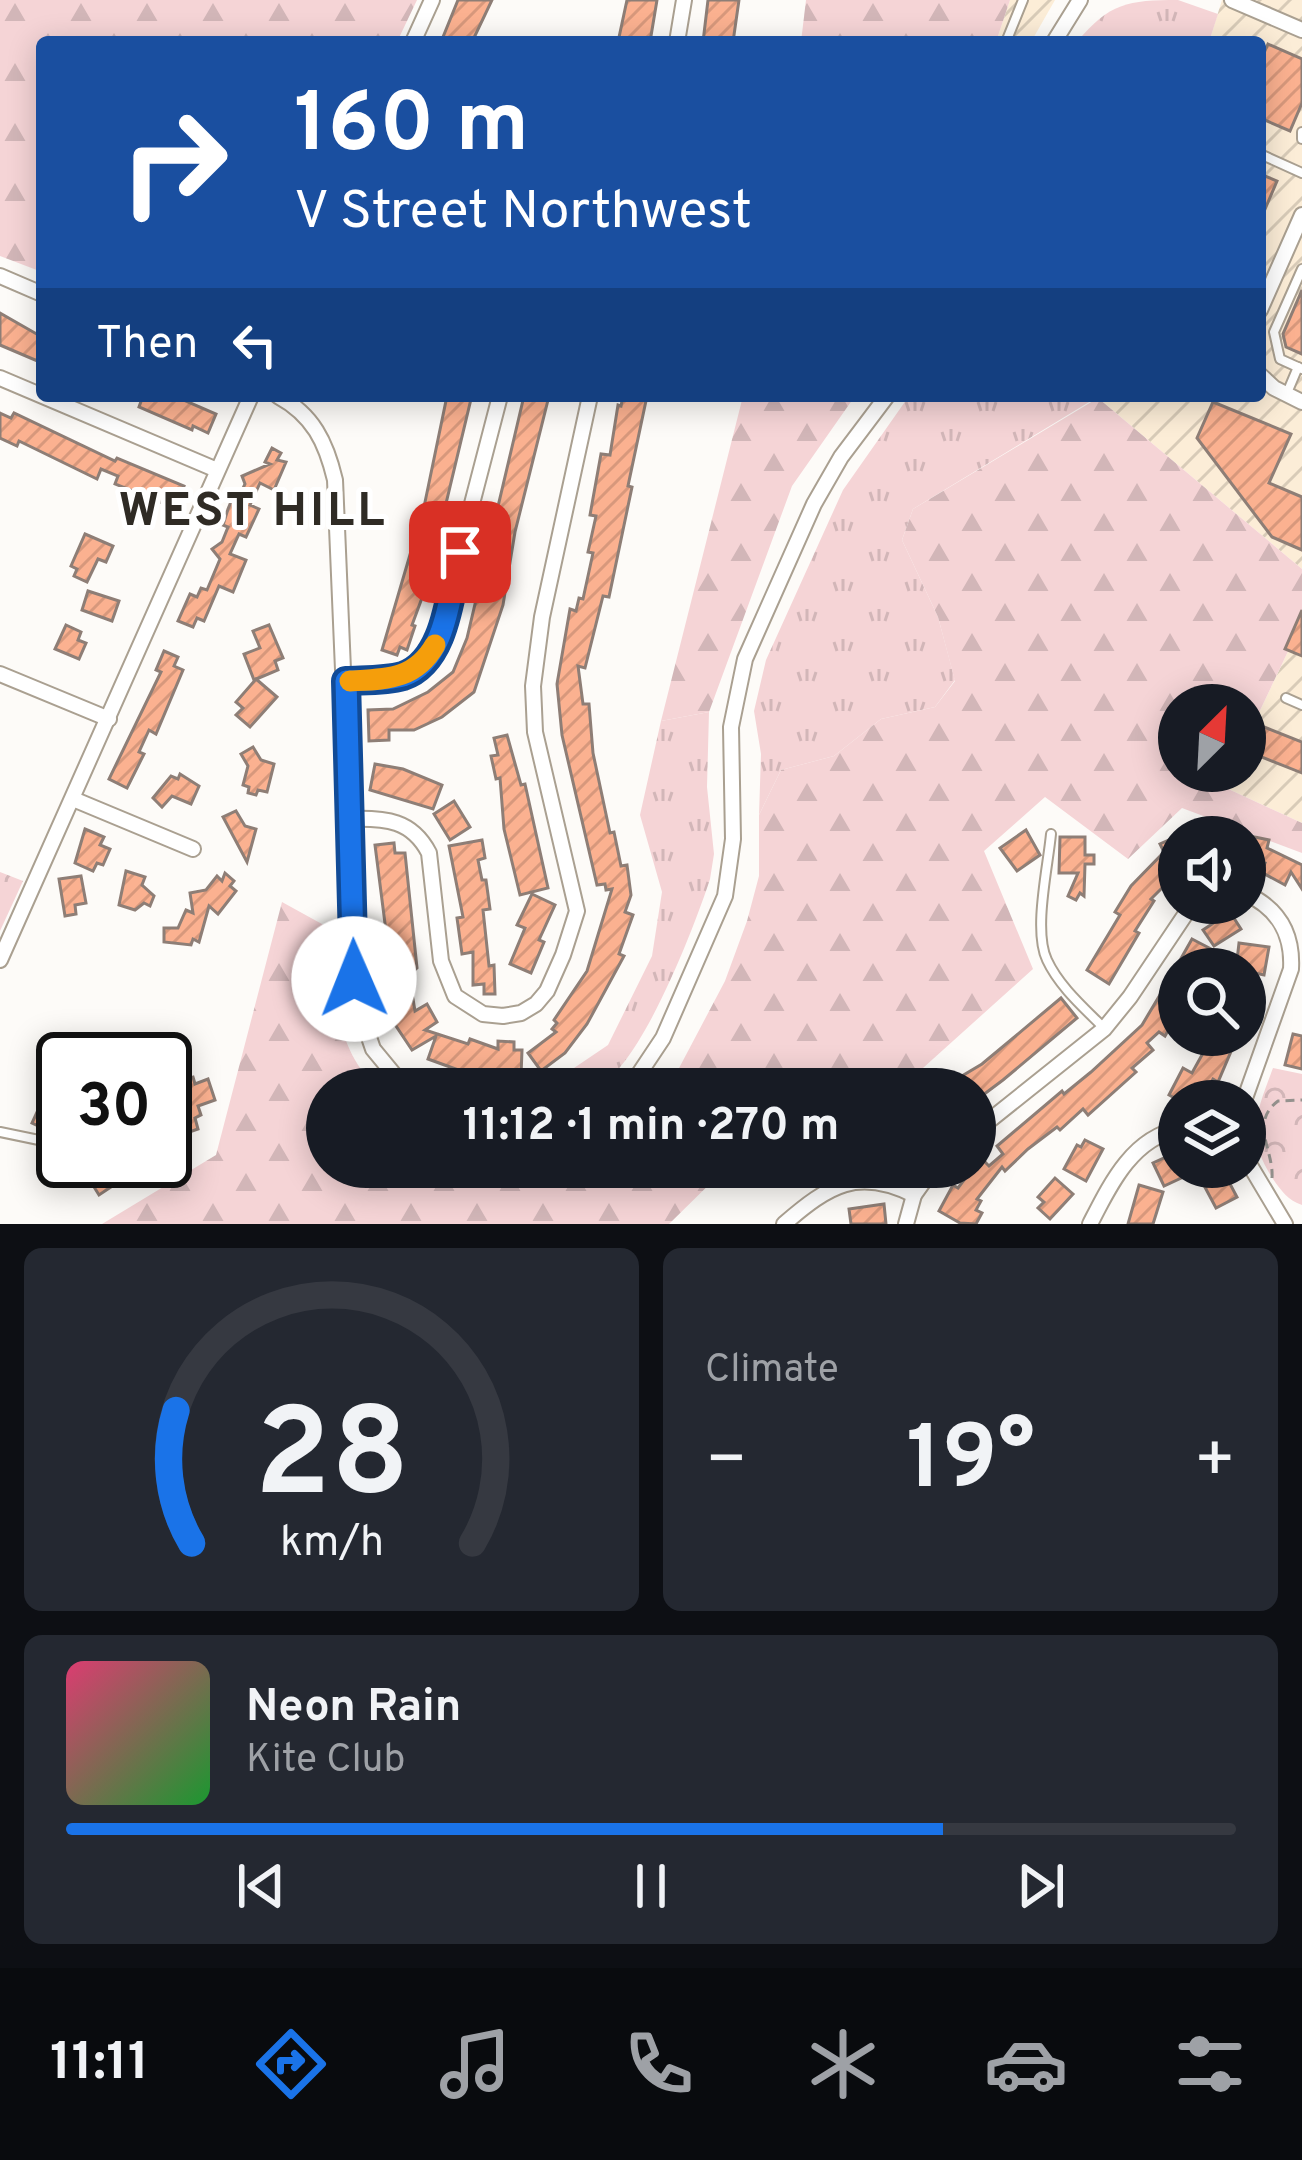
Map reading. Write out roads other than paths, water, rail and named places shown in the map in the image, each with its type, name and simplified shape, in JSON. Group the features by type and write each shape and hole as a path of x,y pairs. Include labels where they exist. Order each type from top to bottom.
{"street":[{"path":"415,36 432,0"},
{"path":"677,36 684,0"},
{"path":"1058,36 1080,0"},
{"path":"1232,0 1302,30"},
{"path":"1266,294 1298,237 1302,215"},
{"path":"0,277 36,292"},
{"path":"0,378 36,393"},
{"path":"1266,379 1302,402"},
{"path":"57,402 217,470"},
{"path":"0,960 248,402"},
{"path":"287,402 306,415 329,452 335,480 357,1002 374,1049 389,1068"},
{"path":"346,681 406,675 418,669 435,646 498,402"},
{"path":"351,819 385,818 422,839 429,853 441,961 455,996 483,1014 503,1016 536,1004 547,991 578,911 535,732 532,686 542,617 589,402"},
{"path":"643,1068 663,1037 724,896 733,839 731,727 745,658 814,504 882,402"},
{"path":"0,674 109,719"},
{"path":"73,799 193,849"},
{"path":"1252,1080 1291,969 1288,933 1266,903"},
{"path":"996,1115 1103,1029 1179,924"},
{"path":"1090,1224 1125,1164 1158,1136"},
{"path":"784,1224 835,1187 865,1178 887,1181 914,1195"},
{"path":"906,1224 919,1188"},
{"path":"1262,1188 1287,1224 1302,1216"}],"lane":[{"path":"1008,36 1023,0"},
{"path":"1266,157 1302,173"},
{"path":"1287,394 1300,368 1280,359 1274,332 1302,269"},
{"path":"1286,698 1302,705"},
{"path":"1052,834 1043,921 1045,958 1103,1029"},
{"path":"0,1132 36,1139"}],"district":[{"name":"WEST HILL","path":"253,513"}]}
